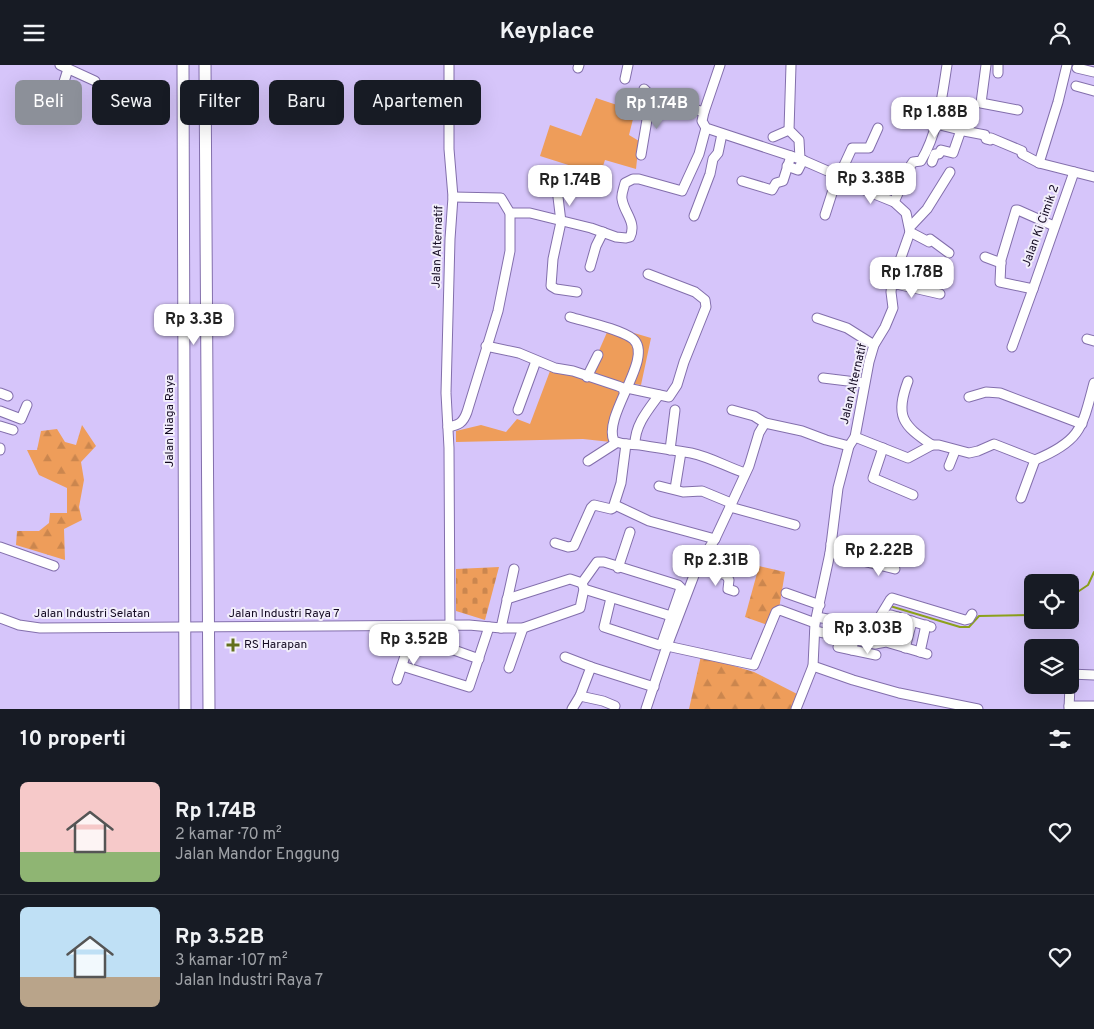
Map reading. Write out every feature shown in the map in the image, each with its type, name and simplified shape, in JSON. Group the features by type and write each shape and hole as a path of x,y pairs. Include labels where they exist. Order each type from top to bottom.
{"main road":[{"name":"Jalan Niaga Raya","path":"184,65 185,709"},
{"path":"206,65 209,709"}],"street":[{"path":"449,65 449,149 452,197"},
{"path":"625,79 628,65"},
{"path":"720,65 704,112 702,121 706,128 791,156 894,202 904,210 910,229 929,242 930,239 948,253"},
{"path":"787,166 799,169 801,160 798,140 789,130 791,65"},
{"path":"894,202 913,161 921,161 927,151 936,124 946,65"},
{"path":"986,65 981,103 1018,110"},
{"path":"1039,163 1058,102 1067,65"},
{"path":"63,80 64,67 93,80"},
{"path":"1077,67 1094,72"},
{"path":"1076,86 1094,91"},
{"path":"644,89 651,96 704,112"},
{"path":"641,155 651,96"},
{"path":"936,124 985,135 986,139 990,141 991,137 1022,151 1022,154 1039,163 1094,177"},
{"path":"448,427 458,425 464,419 498,311 510,251 510,213 530,213 626,238 630,237 632,234 632,222 622,199 625,183 628,180 639,179 679,192 683,190 699,154 706,128"},
{"path":"825,215 839,176 852,148 869,147 878,128"},
{"path":"773,137 789,130"},
{"path":"932,162 935,154 939,154 941,149 954,153 961,131"},
{"path":"694,216 710,174 713,159 718,153 722,134"},
{"path":"742,181 772,190 776,183 783,181 791,156"},
{"path":"910,229 927,209 950,172"},
{"name":"Jalan Ki Cimik 2","path":"1012,347 1074,172"},
{"path":"565,185 560,190 558,197 561,222 553,259 551,286 556,289 577,292"},
{"name":"Jalan Alternatif","path":"450,626 446,393 452,197 500,198 510,213"},
{"path":"1032,289 1000,282 1001,263 1016,211 1018,210 1054,226"},
{"name":"Jalan Alternatif","path":"796,709 813,666 816,623 830,548 838,488 849,446 854,437 864,383 874,345 892,311 890,291 910,229"},
{"path":"590,267 596,246 603,232"},
{"path":"985,257 1001,263"},
{"path":"486,346 519,353 536,361 626,390 670,397 675,390 684,362 703,317 706,303 695,292 648,274"},
{"path":"892,283 940,294"},
{"path":"570,317 626,334 635,341 638,349 635,370 626,390 612,433 616,443"},
{"path":"817,317 847,328 874,345"},
{"path":"587,377 598,355"},
{"path":"518,410 536,361"},
{"path":"822,378 864,383"},
{"path":"908,381 902,399 903,416 913,432 932,445"},
{"path":"854,437 908,458 932,445 971,453 994,444 1036,460 1055,452 1067,444 1087,420 1094,383"},
{"path":"969,397 986,392 1000,393 1087,420"},
{"path":"555,543 572,547 592,506 599,505 611,509 615,505 630,444 640,422 659,395"},
{"path":"0,411 21,419 27,405"},
{"path":"732,410 754,416 765,423 802,431 849,446"},
{"path":"670,451 675,411"},
{"path":"646,709 667,645 697,568 715,539 731,505 759,433 765,423"},
{"path":"0,426 13,430"},
{"path":"588,461 616,443 630,444 713,459 745,473"},
{"path":"883,448 874,478 913,495"},
{"path":"949,466 955,451"},
{"path":"675,489 681,452"},
{"path":"1022,498 1036,460"},
{"path":"660,486 688,492 702,491 731,505 795,525"},
{"path":"615,505 656,524 715,539"},
{"path":"618,568 630,532"},
{"path":"0,547 54,566"},
{"path":"830,548 878,554"},
{"path":"830,548 896,569"},
{"path":"583,586 597,562 680,586 662,643 658,645 604,627 612,598"},
{"path":"697,568 726,575 729,580 728,589 734,591"},
{"path":"501,628 514,569"},
{"path":"507,599 570,579 612,598 670,616"},
{"name":"Jalan Industri Raya 7","path":"209,627 469,625 522,628 580,608 582,605 583,586"},
{"path":"786,593 820,605"},
{"path":"816,623 873,627 892,598 966,620 972,614"},
{"path":"667,645 754,665 776,612 780,610 854,639 875,644 886,643 923,653 929,626 892,615 886,643"},
{"name":"Jalan Industri Selatan","path":"0,619 19,625 40,628 209,627"},
{"path":"905,648 912,621"},
{"path":"402,666 466,687 471,685 489,627"},
{"path":"508,668 522,628"},
{"path":"397,680 412,635 479,659"},
{"path":"852,650 854,639"},
{"path":"838,647 876,655"},
{"path":"565,657 654,687"},
{"path":"813,666 899,693 978,709"},
{"path":"572,709 580,696 591,667"},
{"path":"1079,674 1094,675"},
{"path":"1070,694 1069,708 1094,708"},
{"path":"580,696 603,701 615,706"}],"green space":[{"path":"596,98 635,111 629,135 639,141 636,169 605,160 600,175 540,156 550,125 581,136"},
{"path":"608,330 634,333 651,338 641,385 626,382 611,442 583,439 456,442 456,431 481,425 506,432 517,419 530,424 550,371 587,378"},
{"path":"82,425 96,446 81,462 84,480 79,507 82,520 64,529 65,560 16,545 17,531 39,531 49,523 50,513 67,513 67,488 39,475 27,450 37,450 41,431 57,429 65,442 76,445"},
{"path":"759,566 785,572 779,609 770,626 745,617"},
{"path":"499,567 485,620 456,611 456,569"},
{"path":"701,656 754,672 803,697 798,709 689,709"}],"waterway":[{"path":"1079,591 1088,585 1094,572"},
{"path":"890,606 960,627 969,627 979,616 1024,615"}],"place":[{"name":"RS Harapan","path":"233,645"}]}
